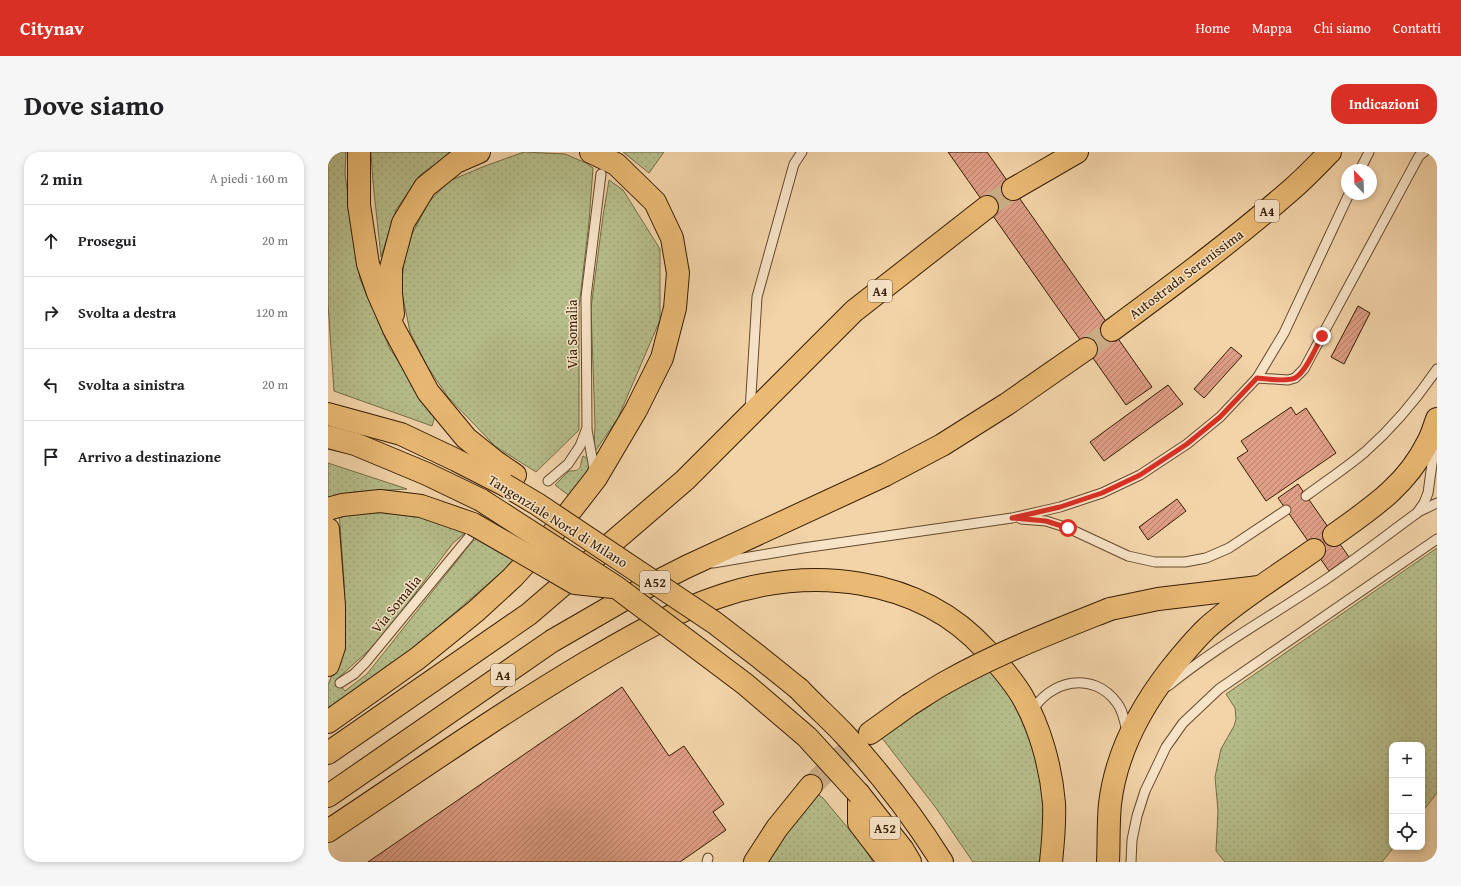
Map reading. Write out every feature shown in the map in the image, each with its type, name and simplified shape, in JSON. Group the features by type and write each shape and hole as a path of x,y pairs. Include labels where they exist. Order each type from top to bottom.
{"highway":[{"path":"358,152 359,206 368,264 378,293 394,329 428,392 466,438 496,462 510,480"},
{"path":"394,329 391,293 391,268 403,223 425,187 456,162 479,152"},
{"path":"328,722 418,658 476,611 513,577 554,532 596,478 636,410 662,358 676,308 678,273 672,238 655,202 616,164 591,152"},
{"path":"1013,189 1077,152"},
{"name":"Autostrada Serenissima","path":"1112,330 1199,266 1243,231 1292,189 1330,152"},
{"name":"A4","path":"328,754 529,614 685,480 854,311 987,207"},
{"name":"A4","path":"328,796 552,641 635,593 686,567 885,475 942,445 1007,404 1086,349"},
{"name":"Tangenziale Nord di Milano","path":"328,414 401,434 456,460 510,480 562,521 714,623 799,689 845,736 889,788 928,839 942,862"},
{"path":"1334,535 1372,509 1394,490 1413,467 1428,442 1437,419"},
{"name":"Tangenziale Nord di Milano","path":"328,437 355,444 427,474 481,500 616,587 745,684 807,737 859,794 903,850 910,862"},
{"path":"328,509 342,505 380,501 421,506 575,583 616,587"},
{"path":"328,529 331,612 334,647 328,665"},
{"path":"1108,862 1110,804 1114,780 1123,749 1144,706 1188,647 1209,626 1260,587 1314,550"},
{"path":"328,831 545,688 616,646 677,614 718,597 747,589 780,582 816,579 850,582 885,589 921,602 955,621 979,642 999,665 1016,688 1031,713 1042,743 1049,770 1054,803 1054,836 1051,862"},
{"path":"870,733 909,705 948,681 1042,636 1110,609 1158,599 1260,587"},
{"path":"755,862 777,828 811,786"},
{"path":"859,794 859,823 889,862"}],"lane":[{"path":"750,416 757,297 794,164 802,152"},
{"path":"1363,164 1369,152"},
{"path":"1257,378 1288,380 1295,378 1304,369 1397,195 1419,156 1424,152"},
{"name":"Via Somalia","path":"548,481 568,464 580,446 587,428 586,297 601,174"},
{"path":"686,567 803,548 1012,518 1060,507 1095,496 1140,475 1187,444 1220,417 1257,378 1284,332 1346,200"},
{"path":"1306,496 1344,469 1388,429 1410,407 1437,369"},
{"path":"587,428 596,478"},
{"path":"1417,513 1428,494 1437,432"},
{"path":"1144,706 1194,665 1236,636 1320,584 1417,513 1437,502"},
{"path":"1012,518 1046,521 1068,528 1128,556 1155,562 1185,562 1206,558 1229,548 1286,510"},
{"name":"Via Somalia","path":"340,683 354,674 366,662 471,530"},
{"path":"1131,862 1132,840 1137,816 1145,791 1166,747 1183,723 1219,689 1437,539"},
{"path":"1031,713 1036,704 1045,694 1052,690 1072,683 1082,682 1092,684 1104,690 1116,702 1124,718 1128,737"}],"green space":[{"path":"328,152 346,152 345,174 360,279 390,349 435,416 432,426 334,391 328,304"},
{"path":"453,152 420,175 396,210 381,257 373,182 371,153"},
{"path":"524,152 565,154 586,163 593,168 589,222 579,307 579,430 536,472 495,446 448,397 427,366 410,332 401,288 406,245 429,202 449,181"},
{"path":"623,152 664,152 649,173"},
{"path":"609,180 623,190 660,249 660,320 618,418 596,450 594,447 595,425 591,308"},
{"path":"583,456 589,461 589,468 571,497 555,485 569,471 580,468"},
{"path":"328,463 407,489 354,492 328,498"},
{"path":"396,508 471,528 453,543 392,624 369,650 336,680 345,691 367,674 471,543 481,535 517,559 417,645 328,716 328,685 336,665 345,620 339,511"},
{"path":"1437,548 1437,793 1425,808 1425,742 1389,742 1389,850 1392,850 1382,862 1225,862 1216,851 1218,811 1215,777 1221,749 1234,726 1236,719 1235,708 1226,694"},
{"path":"995,670 1015,700 1033,745 1044,786 1045,834 1040,862 973,862 936,808 882,738 906,715 957,685"},
{"path":"816,793 823,798 862,845 873,862 762,862"}],"building":[{"path":"948,152 987,152 1152,387 1126,405"},
{"path":"1358,306 1370,313 1344,364 1331,357"},
{"path":"1231,347 1242,356 1204,398 1194,389"},
{"path":"1168,385 1183,404 1104,461 1090,442"},
{"path":"1291,407 1296,415 1306,408 1336,453 1266,501 1237,458 1248,451 1241,441"},
{"path":"1298,484 1349,557 1329,571 1278,498"},
{"path":"1177,499 1186,511 1148,540 1139,527"},
{"path":"622,687 669,756 684,746 724,804 713,812 726,830 680,862 368,862"}],"tunnel":[{"path":"987,207 1013,189"},
{"path":"1086,349 1112,330"},
{"path":"811,786 842,756 870,733"}],"route":[{"path":"1068,528 1046,521 1012,518 1060,507 1102,493 1140,475 1187,444 1220,417 1257,378 1288,380 1295,378 1304,369 1322,336"}]}
